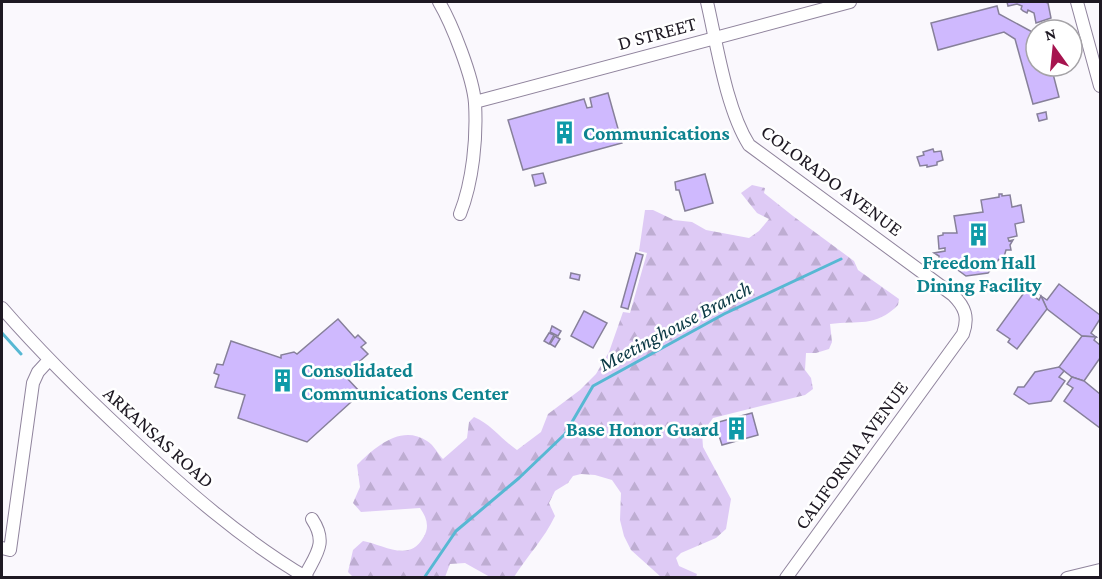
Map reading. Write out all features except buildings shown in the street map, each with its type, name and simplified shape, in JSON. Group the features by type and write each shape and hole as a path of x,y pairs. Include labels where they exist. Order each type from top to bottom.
{"street":[{"path":"439,2 461,54 475,102 474,147 466,199 460,214"},
{"name":"COLORADO AVENUE","path":"707,2 733,108 749,145 953,295 962,305 966,317 965,329 947,356"},
{"name":"D STREET","path":"475,102 850,2"},
{"path":"1077,2 1101,86"},
{"name":"ARKANSAS ROAD","path":"2,308 78,390 176,480 269,554 306,577"},
{"name":"CALIFORNIA AVENUE","path":"786,578 947,356"},
{"path":"6,549 31,391 38,372 49,360"},
{"path":"306,577 320,546 320,536 312,519"},
{"path":"1067,578 1101,570"}],"green space":[{"path":"752,185 765,188 764,193 854,261 858,270 899,299 898,305 890,312 874,320 830,324 832,342 829,349 806,353 805,370 811,378 813,389 805,395 713,418 702,433 703,447 731,499 726,529 716,538 681,553 676,558 679,566 697,574 696,577 661,577 631,550 620,520 621,493 612,480 581,474 573,476 568,483 555,491 549,503 555,516 514,577 490,577 465,563 450,564 445,577 353,577 348,572 353,550 363,541 403,551 417,545 423,538 427,526 420,508 361,512 353,503 360,487 357,465 364,458 389,440 408,435 427,441 443,459 467,438 469,422 474,417 517,450 541,432 548,414 580,390 596,374 609,352 623,312 630,313 647,253 639,251 645,210 653,210 674,220 692,222 706,230 749,238 759,231 769,219 757,213 741,193"}],"waterway":[{"name":"Meetinghouse Branch","path":"424,578 456,531 519,478 565,434 593,386 724,314 841,259"},
{"path":"2,333 21,354"}],"place":[{"name":"Communications","path":"565,133"},
{"name":"Freedom Hall Dining Facility","path":"979,235"},
{"name":"Consolidated Communications Center","path":"283,381"},
{"name":"Base Honor Guard","path":"737,429"}]}
